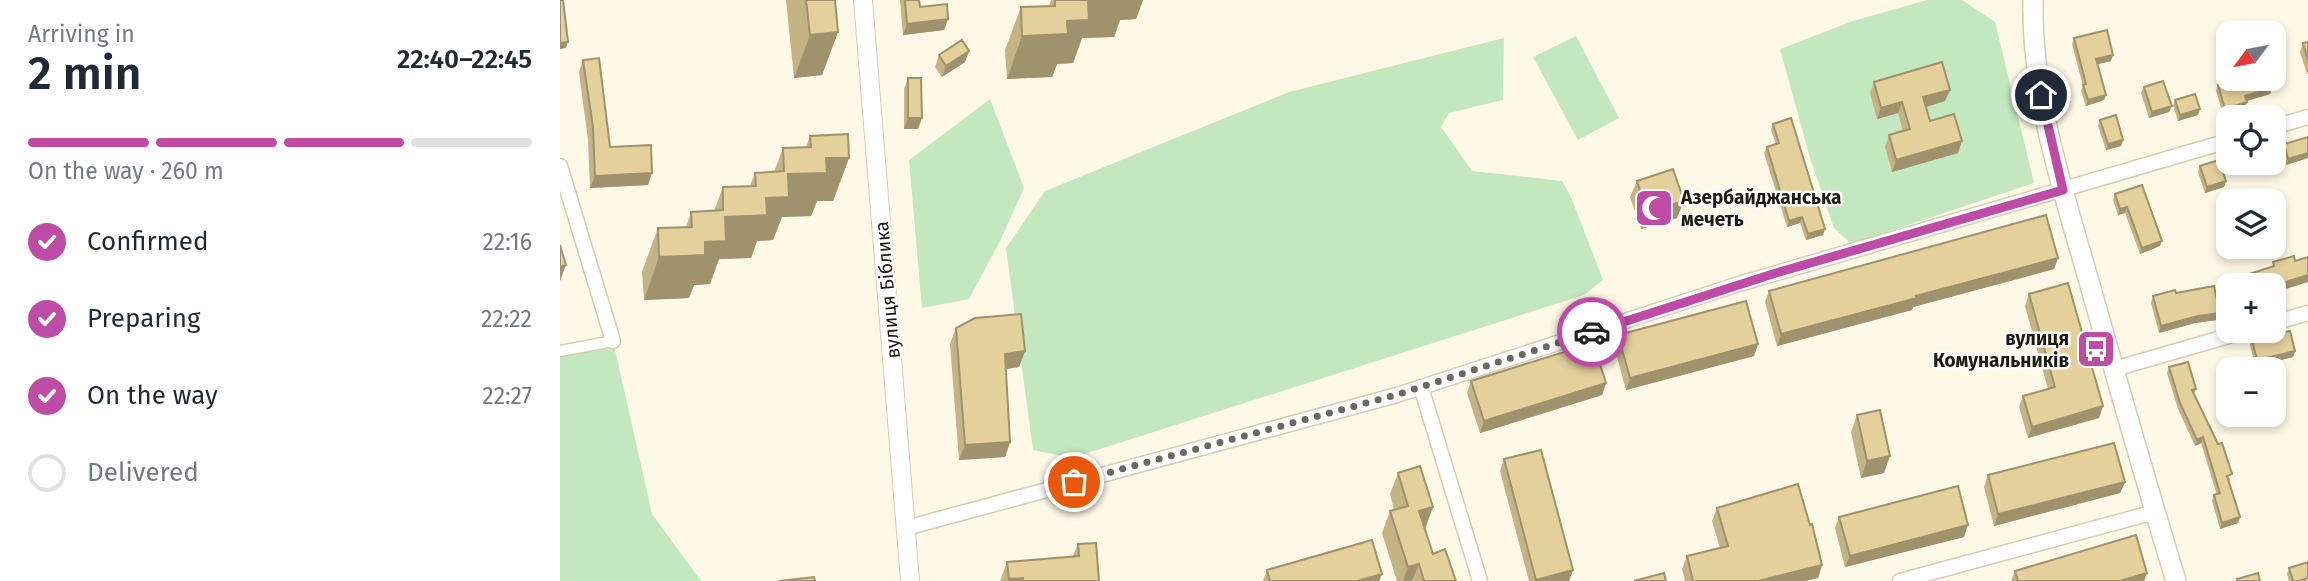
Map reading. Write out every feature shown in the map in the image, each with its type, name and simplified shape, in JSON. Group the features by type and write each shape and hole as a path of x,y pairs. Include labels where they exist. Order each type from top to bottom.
{"main road":[{"path":"2033,0 2037,72 2063,190 2176,581"}],"street":[{"name":"вулиця Біблика","path":"863,0 911,581"},
{"path":"2286,123 2308,117"},
{"path":"906,528 1422,387 1763,276 2216,145"},
{"path":"560,166 613,341 560,351"},
{"path":"2286,319 2308,313"},
{"path":"2114,369 2216,340"},
{"path":"1422,387 1480,581"},
{"path":"1900,581 2155,512"}],"green space":[{"path":"1927,0 1962,0 1995,22 2034,183 1851,244 1834,228 1810,158 1780,49 1853,21"},
{"path":"1576,36 1619,118 1578,140 1533,57"},
{"path":"1504,38 1503,100 1449,113 1441,127 1472,171 1562,181 1571,197 1603,280 1584,295 1072,458 1033,450 1006,248 1045,191 1289,92"},
{"path":"990,99 1024,188 969,299 922,308 909,160"},
{"path":"613,341 652,514 701,581 560,581 560,355"}],"building":[{"path":"560,0 563,0 568,42 560,43"},
{"path":"806,0 835,0 838,32 810,35"},
{"path":"905,0 919,0 920,7 947,4 948,19 907,24"},
{"path":"1055,0 1088,0 1089,20 1067,21 1068,34 1022,36 1021,7 1055,6"},
{"path":"2107,30 2113,55 2096,59 2106,95 2088,100 2074,38"},
{"path":"962,40 969,51 946,66 939,55"},
{"path":"2308,42 2308,60 2303,43"},
{"path":"599,58 610,147 651,145 652,173 595,176 593,127 583,60"},
{"path":"1942,62 1950,90 1923,97 1930,121 1954,114 1962,141 1896,160 1889,135 1910,129 1902,102 1881,108 1874,82"},
{"path":"908,78 921,78 922,118 908,118"},
{"path":"2163,81 2172,106 2152,112 2144,87"},
{"path":"2220,91 2262,91 2245,96 2247,102 2224,105"},
{"path":"2195,94 2200,109 2180,115 2175,100"},
{"path":"2116,115 2123,140 2108,144 2100,120"},
{"path":"1791,118 1825,229 1808,234 1802,217 1789,221 1767,147 1779,143 1773,124"},
{"path":"848,134 849,158 826,158 827,173 788,174 789,197 766,198 767,215 725,217 726,241 705,242 705,255 659,257 658,228 692,227 691,212 723,210 723,187 756,186 755,173 784,171 783,148 811,147 810,136"},
{"path":"2308,137 2308,153 2288,159 2286,143"},
{"path":"2216,161 2216,175 2224,175 2226,181 2207,187 2200,166"},
{"path":"1673,169 1684,201 1647,212 1637,181"},
{"path":"2142,185 2162,241 2142,248 2127,207 2120,209 2115,194"},
{"path":"2046,215 2058,258 1781,334 1769,291"},
{"path":"560,245 566,265 560,267"},
{"path":"2294,256 2295,261 2308,257 2308,275 2286,282 2286,273 2252,273 2274,266 2273,262"},
{"path":"2068,283 2103,406 2032,427 2023,396 2055,387 2029,294"},
{"path":"2214,286 2216,314 2161,326 2153,296 2175,290 2176,293"},
{"path":"1746,301 1758,344 1630,378 1618,335"},
{"path":"1021,314 1025,351 1005,354 1010,442 965,445 956,328 975,318"},
{"path":"2290,331 2295,351 2256,357 2253,343 2286,343 2286,332"},
{"path":"1593,343 1606,383 1484,421 1471,381"},
{"path":"2188,362 2196,389 2192,390 2218,444 2222,443 2232,474 2227,476 2240,517 2222,523 2214,495 2220,493 2203,437 2197,440 2180,403 2169,367"},
{"path":"1880,410 1890,456 1867,461 1857,415"},
{"path":"2114,443 2125,482 1998,514 1988,475"},
{"path":"1541,450 1573,570 1536,580 1504,459"},
{"path":"1420,466 1433,507 1419,511 1433,554 1445,549 1456,581 1424,581 1419,564 1408,567 1390,511 1408,506 1398,473"},
{"path":"1798,484 1822,565 1758,581 1693,581 1687,556 1728,546 1717,508"},
{"path":"1958,486 1968,525 1850,556 1839,517"},
{"path":"2136,535 2147,573 2120,581 2018,581 2015,571"},
{"path":"1372,540 1382,574 1357,581 1270,581 1267,570"},
{"path":"1096,543 1099,581 1009,579 1007,562 1079,556 1078,544"},
{"path":"2308,562 2308,578 2293,581 2289,568"},
{"path":"1664,573 1666,581 1634,581"},
{"path":"2258,573 2260,581 2237,581 2237,579"},
{"path":"814,577 815,581 779,581"}],"way so far":[{"path":"1074,482 1396,395 1592,332"}],"place":[{"name":"Азербайджанська мечеть","path":"1654,208"},
{"name":"вулиця Комунальників","path":"2096,349"}],"route":[{"path":"1592,332 1776,273 2063,190 2041,95"}]}
